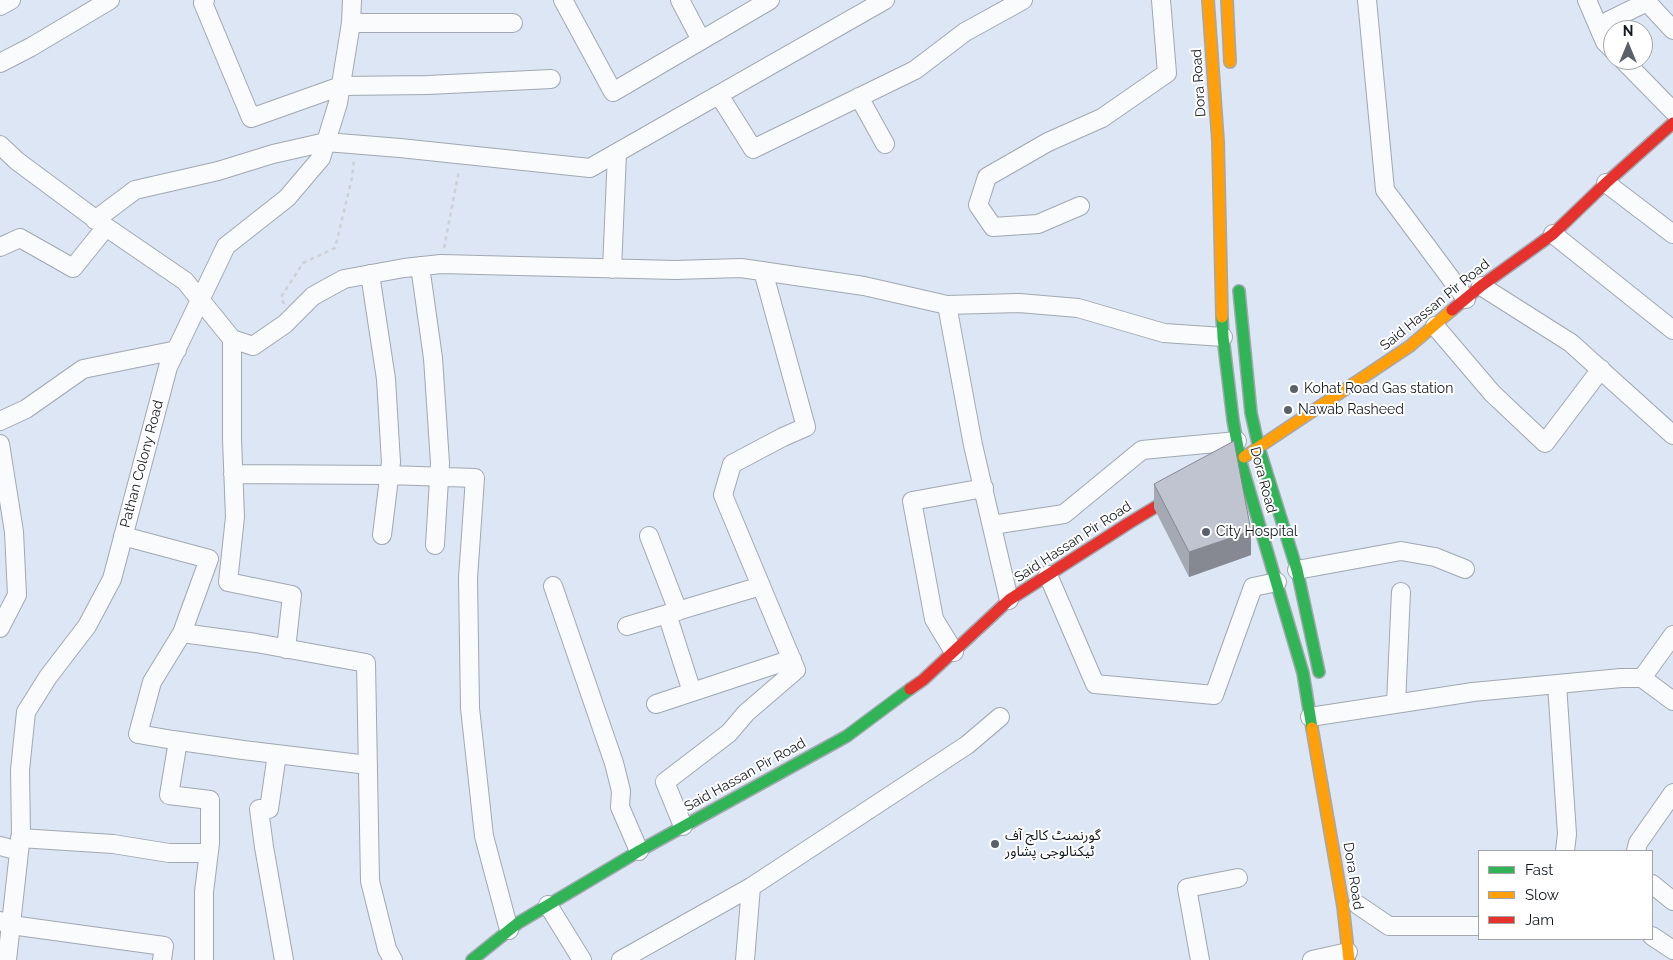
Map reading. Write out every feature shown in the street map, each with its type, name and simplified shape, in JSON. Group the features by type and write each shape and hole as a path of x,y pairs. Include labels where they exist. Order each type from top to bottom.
{"main road":[{"name":"Dora Road","path":"1208,0 1218,141 1223,337 1237,441 1236,461 1275,577 1303,673 1310,716 1353,902 1349,956"},
{"path":"1227,0 1230,70"},
{"name":"Said Hassan Pir Road","path":"1236,461 1260,448 1410,346 1481,286 1553,234 1606,183 1670,130"},
{"path":"1239,278 1240,318 1250,413 1297,570 1322,685"},
{"name":"Said Hassan Pir Road","path":"472,960 518,923 639,850 847,736 924,680 1009,600 1192,485"},
{"path":"1275,577 1297,570"},
{"path":"1353,902 1361,923"}],"street":[{"path":"0,6 11,0"},
{"path":"0,63 31,47 110,0"},
{"path":"205,0 203,3 251,118 341,86 428,85 551,79"},
{"name":"Pathan Colony Road","path":"7,960 6,923 20,845 20,770 26,712 48,677 88,626 112,579 168,367 226,246 287,198 321,158 338,103 351,23 352,0"},
{"path":"563,0 613,92 770,0"},
{"path":"680,0 701,40"},
{"path":"0,247 20,238 73,268 100,224 135,190 218,171 273,154 326,142 590,168 885,0"},
{"path":"719,95 753,149 914,70 965,32 1023,0"},
{"path":"1080,206 1038,224 993,227 978,205 987,177 1048,142 1102,118 1167,73 1161,0"},
{"path":"1367,0 1384,190 1466,299"},
{"path":"1587,0 1603,37"},
{"path":"1598,26 1647,2 1673,30"},
{"path":"351,23 513,23"},
{"path":"1632,70 1673,111"},
{"path":"859,97 885,144"},
{"path":"0,145 17,161 100,224 185,281 232,339 253,346 289,320 313,296 344,279 441,264 675,270 741,268 864,286 947,305 1019,303 1078,308 1164,333 1223,337"},
{"path":"612,269 617,153"},
{"path":"1606,183 1673,234"},
{"path":"1553,234 1673,330"},
{"path":"420,266 433,358 440,463 435,545"},
{"path":"683,826 665,782 729,733 746,713 796,670 723,495 732,464 806,427 763,271"},
{"path":"370,274 386,379 391,462 382,535"},
{"path":"1481,286 1571,343 1673,435"},
{"path":"947,305 973,445 1009,600"},
{"path":"1434,326 1492,393 1545,443 1601,369"},
{"path":"232,339 232,439 235,517 228,582 292,595 286,649"},
{"path":"0,420 26,409 83,369 177,350"},
{"path":"992,524 1064,514 1142,450 1237,441"},
{"path":"0,444 14,532 17,595 0,628"},
{"path":"233,474 390,475 476,478 468,578 470,708 484,836 509,930"},
{"path":"954,652 934,619 912,501 984,488"},
{"path":"123,536 209,559 182,633 152,682 138,734 178,741 368,765"},
{"path":"649,536 672,613 692,692"},
{"path":"1297,570 1401,552 1435,557 1465,569"},
{"path":"1048,576 1095,684 1214,695 1253,587 1275,577"},
{"path":"553,586 614,763 620,791 620,807 639,850"},
{"path":"628,626 761,586"},
{"path":"1396,704 1401,592"},
{"path":"182,633 366,663 370,881 387,949 393,960"},
{"path":"1642,678 1673,635"},
{"path":"656,704 792,659"},
{"path":"1310,716 1474,692 1621,678 1642,678 1673,701"},
{"path":"1557,684 1567,834 1565,850"},
{"path":"621,960 751,887 967,745 1000,716"},
{"path":"178,741 169,795 210,800 209,853 204,892 204,960"},
{"path":"277,754 270,809 259,809 284,960"},
{"path":"1636,850 1638,843 1673,793"},
{"path":"0,846 113,844 169,853 209,853"},
{"path":"1200,960 1187,888 1238,878"},
{"path":"1653,885 1673,901"},
{"path":"745,960 751,887"},
{"path":"1353,902 1389,926 1478,926"},
{"path":"548,905 582,960"},
{"path":"6,923 164,946 162,960"},
{"path":"1653,937 1673,949 1668,960"},
{"path":"1312,960 1349,956"}],"path":[{"path":"289,320 282,297 292,280 303,263 335,248 352,178 355,144"},
{"path":"441,264 462,155"}],"building":[{"name":"City Hospital","path":"1234,441 1251,531 1189,552 1154,484"}],"traffic: fast":[{"path":"1239,291 1251,413 1259,448 1297,570 1319,672"},
{"path":"1222,317 1233,420 1240,459 1303,673 1312,728"},
{"path":"472,960 518,923 639,851 847,736 910,689"}],"traffic: slow":[{"path":"1208,0 1218,141 1222,317"},
{"path":"1227,0 1230,62"},
{"path":"1244,457 1410,346 1452,310"},
{"path":"1312,728 1343,906 1349,960"}],"traffic: jam":[{"path":"1452,310 1481,286 1553,234 1673,123"},
{"path":"910,689 923,680 1009,600 1182,491"}],"place":[{"name":"Kohat Road Gas station","path":"1294,389"},
{"name":"Nawab Rasheed","path":"1288,410"},
{"name":"City Hospital","path":"1206,532"},
{"name":"گورنمنٹ کالج آف ٹیکنالوجی پشاور","path":"995,844"}]}
